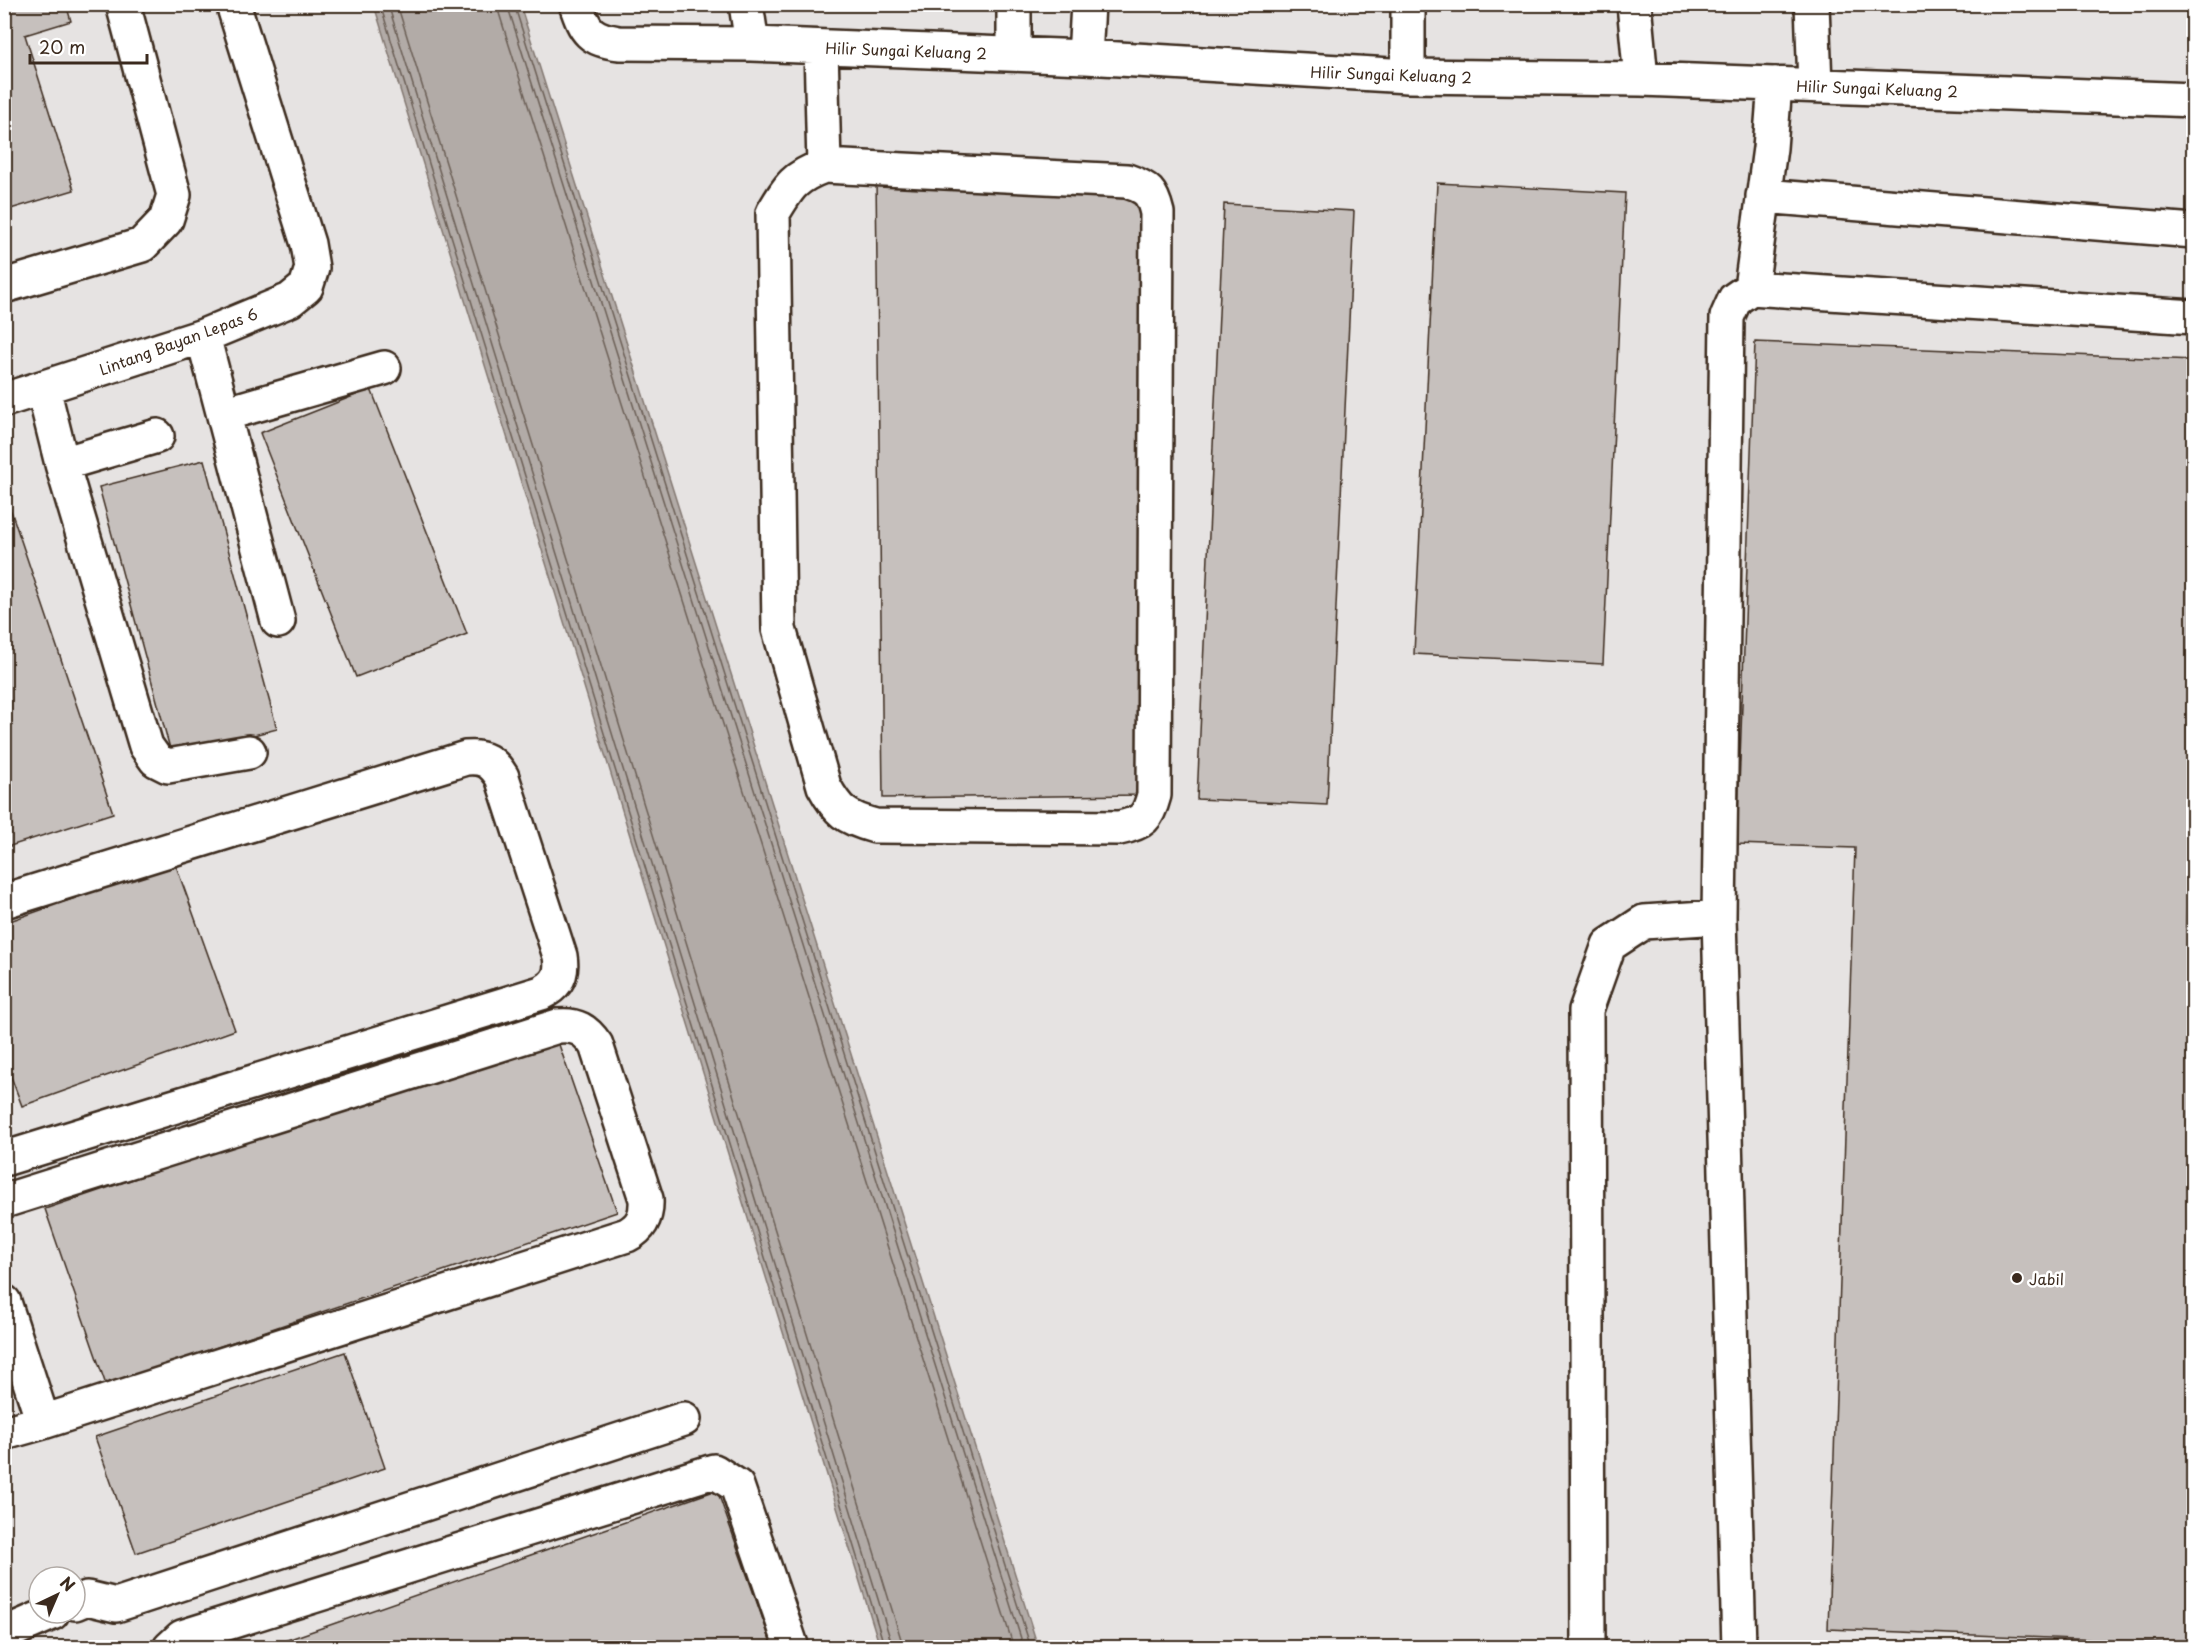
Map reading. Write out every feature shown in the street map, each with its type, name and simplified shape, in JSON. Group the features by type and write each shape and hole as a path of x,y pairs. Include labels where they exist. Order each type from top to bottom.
{"street":[{"path":"4,286 142,245 166,220 174,195 123,4"},
{"name":"Lintang Bayan Lepas 6","path":"4,400 203,336 290,300 306,287 312,268 308,244 233,4"},
{"name":"Hilir Sungai Keluang 2","path":"576,4 582,22 591,35 619,44 752,44 1085,57 1408,76 1641,79 2193,100"},
{"path":"746,4 752,44"},
{"path":"1014,4 1014,54"},
{"path":"1085,57 1088,4"},
{"path":"1408,4 1408,76"},
{"path":"1634,4 1641,79"},
{"path":"1812,4 1815,86"},
{"path":"821,47 824,166"},
{"path":"1750,288 1770,148 1775,84"},
{"path":"824,166 1127,181 1143,186 1153,198 1157,213 1154,795 1150,812 1137,824 1119,828 875,826 853,820 835,806 824,786 779,629 773,213 786,190 803,174 824,166"},
{"path":"1763,196 2193,231"},
{"path":"1739,1647 1719,917 1727,317 1735,299 1750,288 2193,317"},
{"path":"203,336 278,621"},
{"path":"224,414 384,368"},
{"path":"43,388 62,464 146,746 156,760 168,766 249,752"},
{"path":"62,464 157,436"},
{"path":"4,901 466,758 477,757 488,760 502,777 561,956 562,968 559,979 551,988 542,993 4,1159"},
{"path":"1588,1647 1586,1010 1609,945 1644,922 1719,917"},
{"path":"4,1201 546,1030 569,1025 580,1028 596,1045 646,1199 647,1210 637,1230 627,1235 4,1433"},
{"path":"4,1302 43,1422"},
{"path":"87,1598 116,1605 684,1419"},
{"path":"171,1647 182,1637 714,1471 737,1486 792,1647"},
{"path":"4,1634 27,1624"}],"shaded area":[{"path":"5,5 2193,5 2193,1647 5,1648"}],"water":[{"path":"374,5 520,5 1038,1647 880,1647"}],"building":[{"path":"4,4 66,4 71,21 25,35 74,190 4,211"},
{"path":"876,177 1139,200 1143,795 883,798"},
{"path":"1437,183 1625,193 1603,664 1414,654"},
{"path":"1224,204 1354,211 1327,805 1197,799"},
{"name":"Jabil","path":"1755,342 2194,360 2194,715 2186,927 2194,927 2194,1644 1828,1629 1855,848 1737,844"},
{"path":"371,389 467,634 356,677 260,433"},
{"path":"204,460 277,729 172,756 99,487"},
{"path":"4,499 7,499 113,813 4,848"},
{"path":"175,863 235,1030 22,1106 4,1058 4,923"},
{"path":"556,1036 617,1212 106,1385 45,1209"},
{"path":"345,1352 385,1468 136,1553 95,1437"},
{"path":"717,1490 773,1648 267,1647"}],"place":[{"name":"Jabil","path":"2017,1278"}]}
